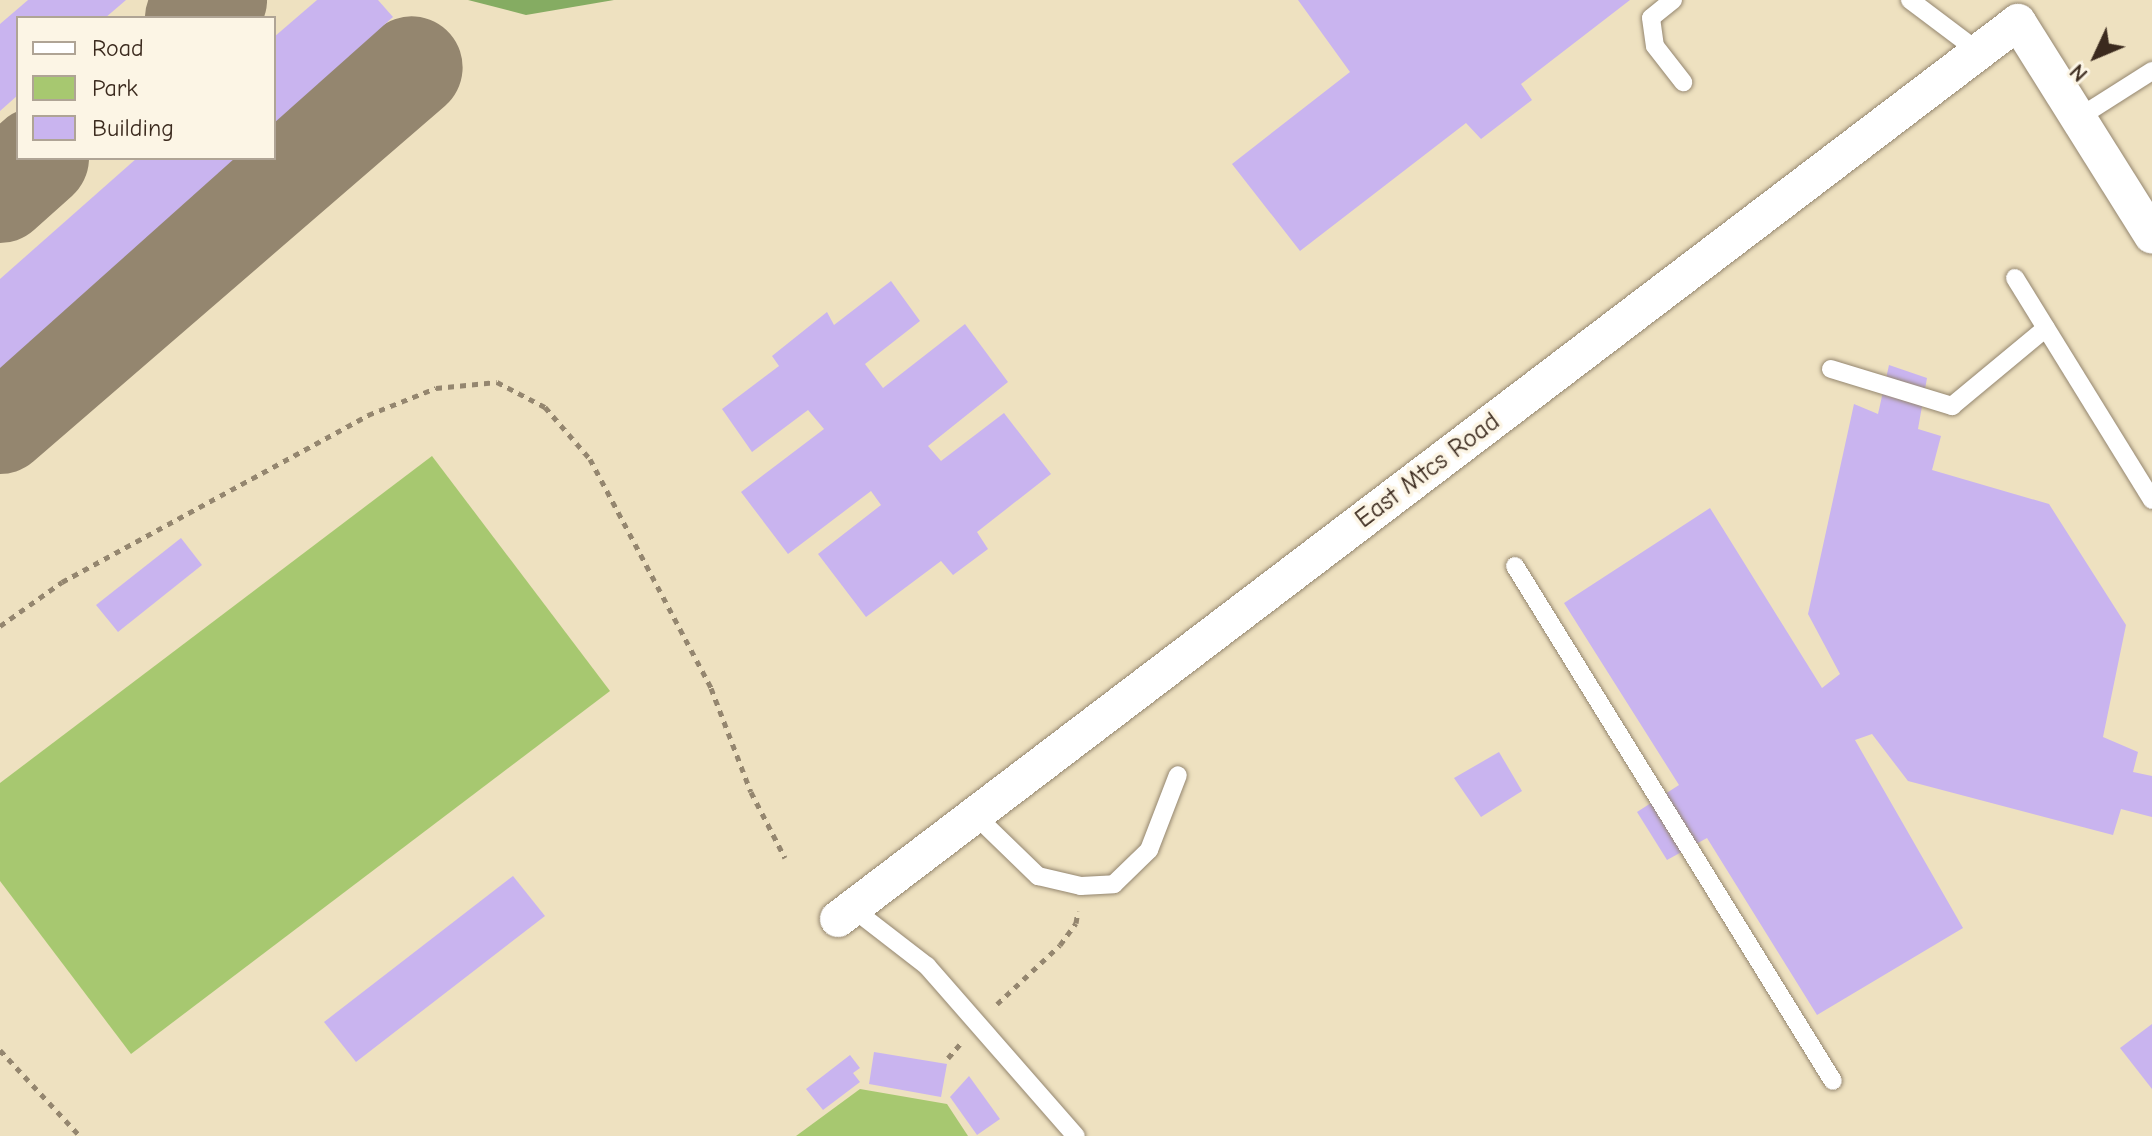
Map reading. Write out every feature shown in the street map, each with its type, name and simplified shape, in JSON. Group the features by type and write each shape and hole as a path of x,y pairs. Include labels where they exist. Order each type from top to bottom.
{"street":[{"name":"East Mtcs Road","path":"845,913 2018,22 2078,118"},
{"path":"2078,118 2152,236"}],"lane":[{"path":"1673,0 1651,18 1655,46 1683,82"},
{"path":"1910,0 1979,52"},
{"path":"2078,118 2152,71"},
{"path":"2015,278 2152,500"},
{"path":"1831,369 1952,406 2046,328"},
{"path":"1515,566 1833,1081"},
{"path":"975,815 1038,876 1081,886 1114,884 1149,850 1178,775"},
{"path":"845,913 927,966 1076,1136"}],"path":[{"path":"0,626 62,582 368,415 436,388 497,382 545,407 590,459 711,688 751,792 785,858"},
{"path":"948,1058 979,1023 1060,945 1076,923 1081,886"},
{"path":"0,1050 80,1136"}],"green space":[{"path":"468,0 614,0 526,15"},
{"path":"432,456 610,691 131,1054 0,881 0,783"},
{"path":"860,1089 947,1104 968,1136 796,1136"}],"building":[{"path":"28,0 126,0 107,16 16,16 16,97 0,111 0,24"},
{"path":"317,0 378,0 393,17 276,121 276,35"},
{"path":"1298,0 1630,0 1521,84 1532,100 1481,139 1466,123 1300,251 1232,164 1350,72"},
{"path":"135,160 233,160 0,368 0,279"},
{"path":"891,281 920,321 865,364 883,388 965,324 1008,382 928,446 941,461 1004,413 1051,474 977,532 988,549 953,575 941,561 866,617 818,554 881,505 871,491 788,554 741,492 824,429 808,410 752,452 722,409 779,366 772,356 827,312 834,325"},
{"path":"1889,365 1927,378 1918,429 1941,436 1932,470 2049,504 2126,625 2103,737 2138,752 2133,772 2152,776 2152,817 2121,809 2113,835 1908,781 1872,734 1855,740 1963,928 1817,1015 1707,838 1667,860 1637,812 1679,785 1564,603 1710,508 1822,688 1840,674 1808,614 1854,404 1878,414"},
{"path":"181,538 202,565 118,632 96,605"},
{"path":"1499,752 1522,791 1481,817 1454,778"},
{"path":"513,876 545,916 356,1062 324,1022"},
{"path":"2152,1024 2152,1089 2120,1048"},
{"path":"874,1052 947,1064 941,1097 869,1084"},
{"path":"850,1055 860,1068 853,1073 860,1082 823,1110 806,1089"},
{"path":"969,1076 1000,1119 977,1135 950,1097"}],"taxiway":[{"path":"198,16 216,0"},
{"path":"0,423 412,67"},
{"path":"0,192 36,160"}]}
